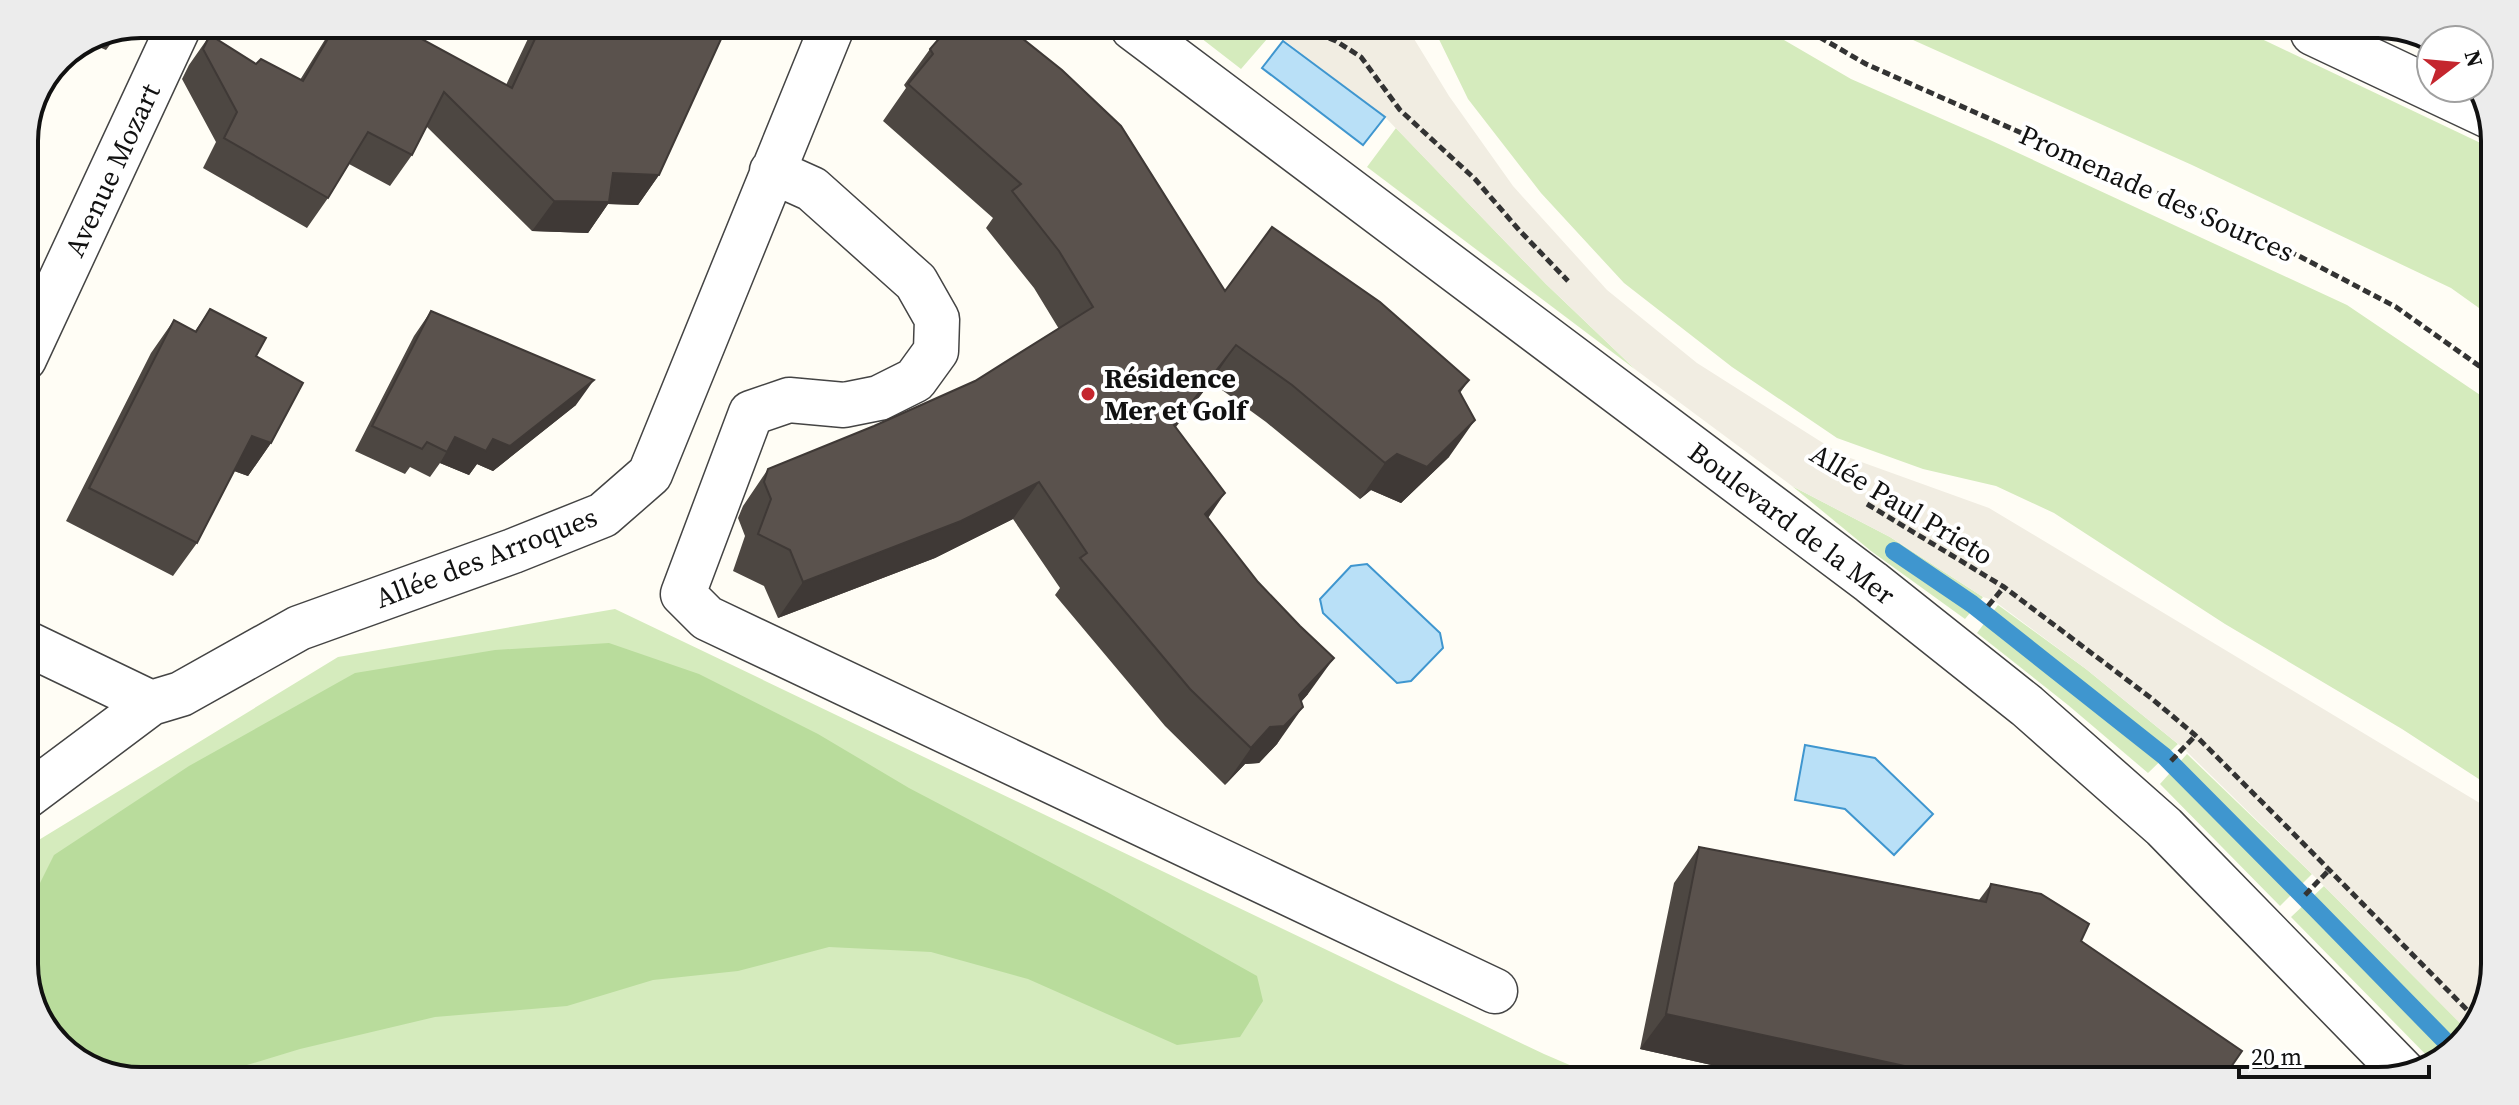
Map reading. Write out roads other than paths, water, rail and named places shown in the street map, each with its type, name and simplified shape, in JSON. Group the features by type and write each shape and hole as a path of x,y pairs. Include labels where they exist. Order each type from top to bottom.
{"street":[{"name":"Avenue Mozart","path":"38,329 173,38"},
{"name":"Allée des Arroques","path":"38,788 151,703 181,694 299,628 603,515 650,474 827,38"},
{"name":"Boulevard de la Mer","path":"1146,38 1871,582 2027,706 2164,827 2396,1065"},
{"path":"2324,38 2476,110"},
{"path":"772,171 812,189 916,282 937,319 936,351 915,380 879,398 844,405 789,400 751,413 683,594 707,618 1495,991"},
{"path":"38,649 151,703"}],"water":[{"path":"1283,41 1385,117 1363,145 1262,68"},
{"path":"1367,564 1440,633 1443,648 1411,681 1397,683 1323,613 1320,599 1351,566"},
{"path":"1805,745 1875,758 1933,814 1894,855 1845,809 1795,800"}],"waterway":[{"path":"1894,551 1972,604 2164,756 2446,1041"}],"place":[{"name":"Résidence Mer et Golf","path":"1088,394"}]}
